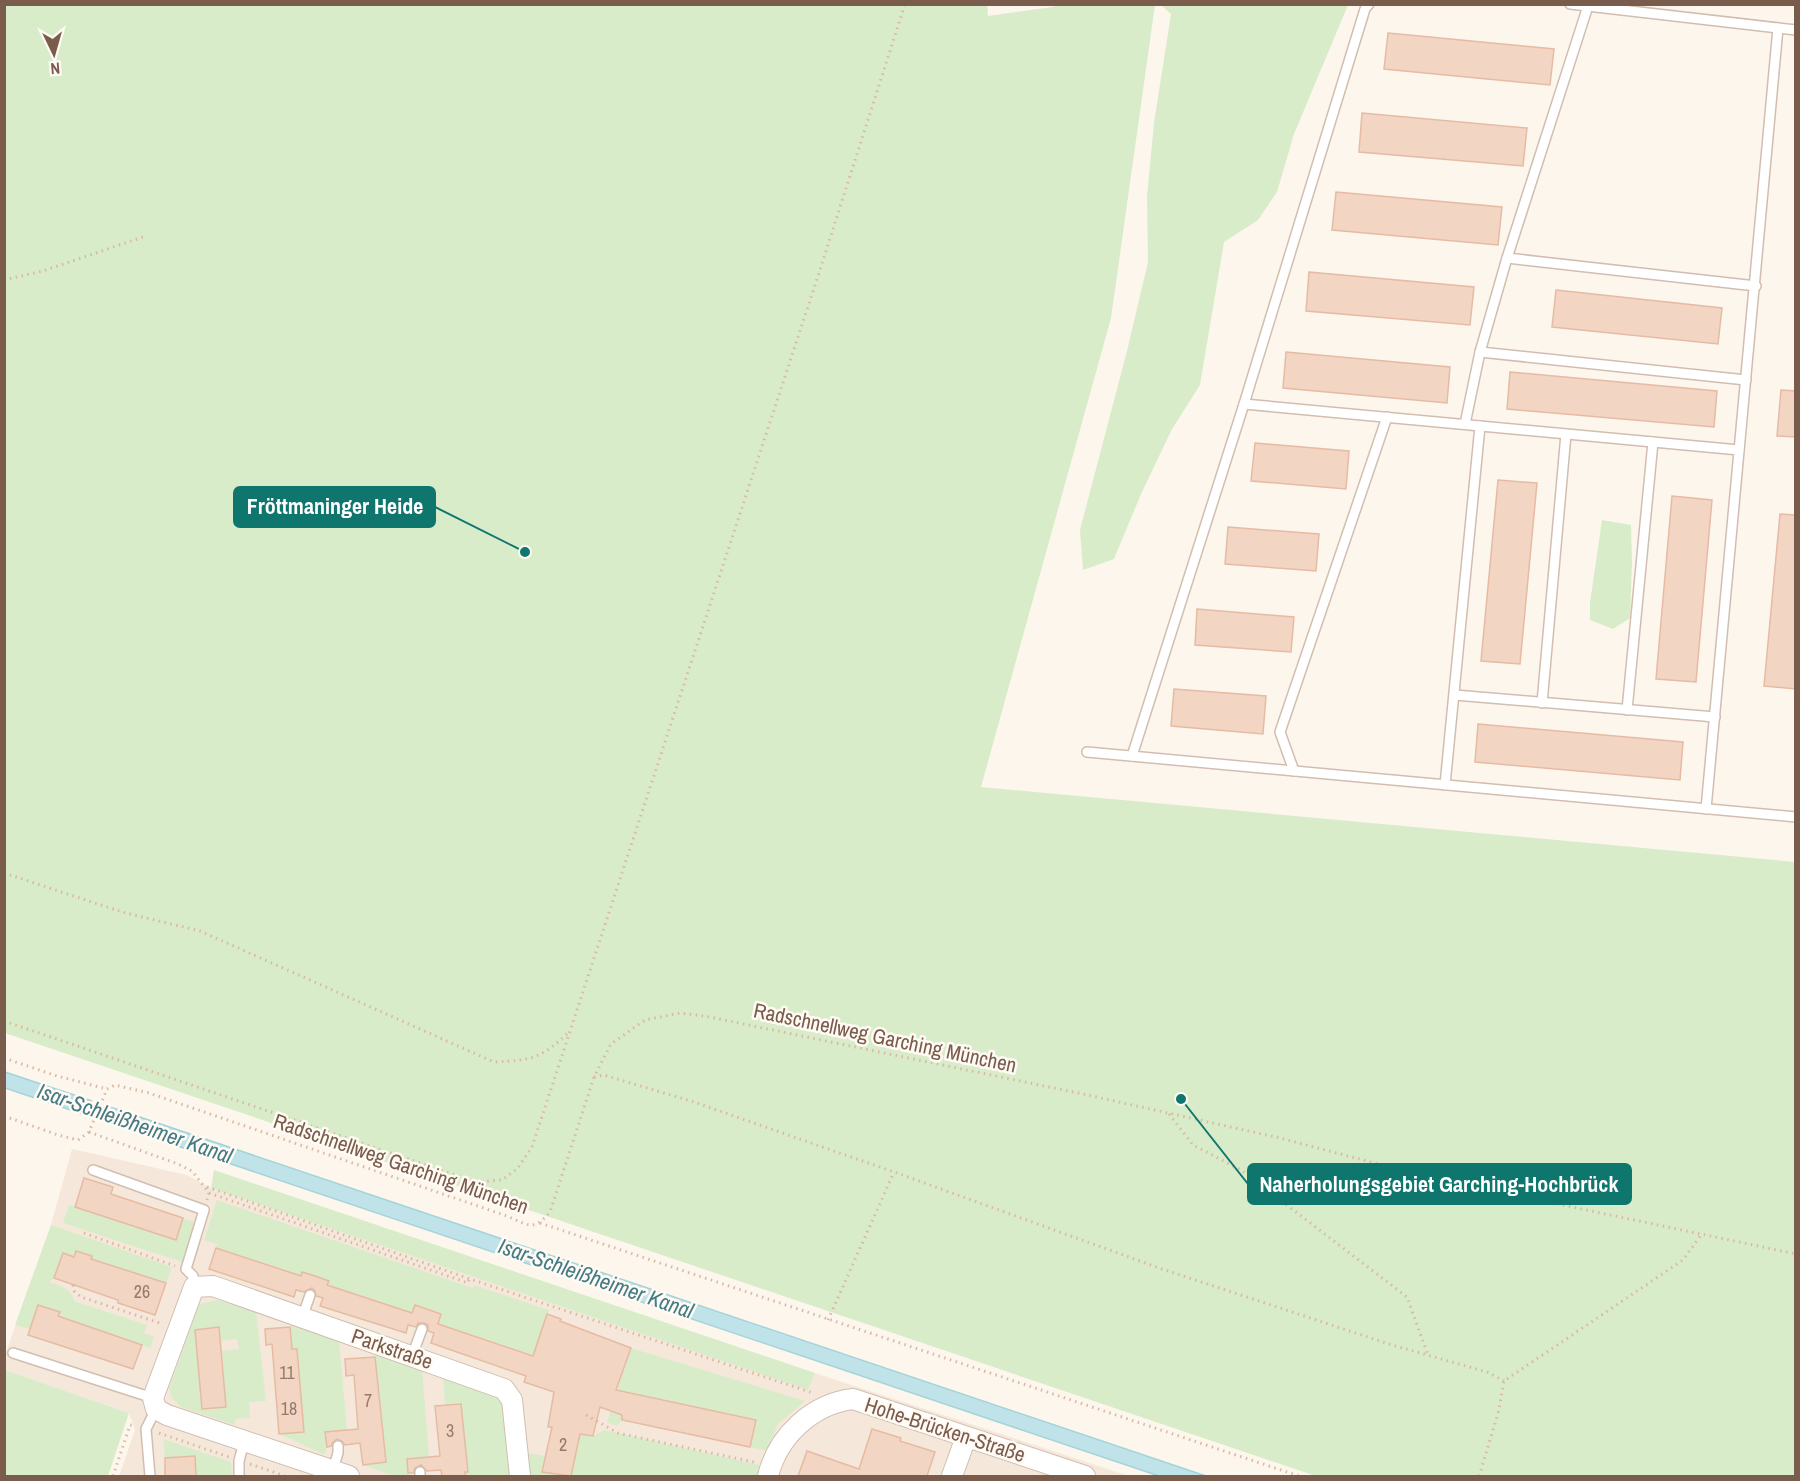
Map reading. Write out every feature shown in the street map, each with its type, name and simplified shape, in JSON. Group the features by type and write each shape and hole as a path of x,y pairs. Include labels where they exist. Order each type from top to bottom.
{"street":[{"name":"Parkstraße","path":"194,1287 213,1286 504,1389 512,1400 520,1476"},
{"path":"194,1287 155,1403 167,1415 337,1475"},
{"name":"Hohe-Brücken-Straße","path":"769,1471 780,1447 796,1425 837,1401 854,1399 1085,1476"},
{"path":"952,1476 966,1437"}],"lane":[{"path":"1132,756 1244,404 1365,9 1369,4"},
{"path":"1570,4 1796,30"},
{"path":"1465,424 1480,352 1507,258 1588,6"},
{"path":"1706,809 1778,28"},
{"path":"1507,258 1755,286"},
{"path":"1480,352 1746,380"},
{"path":"1244,404 1739,450"},
{"path":"1294,771 1280,732 1387,417"},
{"path":"1445,785 1480,426"},
{"path":"1542,703 1566,434"},
{"path":"1627,710 1653,442"},
{"path":"1455,695 1715,717"},
{"path":"1088,752 1796,817"},
{"path":"93,1170 204,1210 186,1269 193,1276 194,1287"},
{"path":"302,1318 310,1294"},
{"path":"412,1356 422,1329"},
{"path":"13,1353 155,1403 146,1429 150,1476"},
{"path":"240,1476 238,1461 244,1442"},
{"path":"337,1475 338,1446"}],"path":[{"path":"4,1021 476,1182 502,1180 517,1169 532,1147 905,4"},
{"path":"4,280 43,271 143,237"},
{"path":"4,873 122,912 200,931 494,1062 524,1060 548,1052 570,1032"},
{"name":"Radschnellweg Garching München","path":"4,1058 57,1076 107,1089 115,1085 149,1093 526,1224 540,1223 550,1212 594,1077 611,1044 645,1020 680,1013 710,1017 1169,1114 1280,1138 1420,1175 1796,1254"},
{"path":"594,1077 604,1075 694,1102 1162,1269 1392,1345 1487,1372 1504,1382"},
{"path":"4,1116 78,1140 91,1130 107,1089"},
{"path":"1169,1114 1193,1145 1240,1170 1407,1297 1428,1355"},
{"path":"91,1130 192,1171 207,1187 209,1193 204,1210"},
{"path":"828,1320 894,1172"},
{"path":"207,1187 470,1279 837,1401"},
{"path":"209,1193 468,1283 470,1279"},
{"path":"540,1223 1299,1476"},
{"path":"84,1233 186,1269"},
{"path":"1479,1476 1498,1414 1504,1382 1683,1260 1701,1235"},
{"path":"74,1285 74,1291 81,1297 179,1329"},
{"path":"586,1415 618,1433 769,1471"},
{"path":"113,1476 130,1425 285,1476"}],"shaded area":[{"path":"72,1149 187,1175 211,1188 807,1389 815,1373 1129,1476 119,1476 135,1430 129,1413 5,1370 5,1355 51,1225"}],"green space":[{"path":"987,4 988,16 1056,5 1155,5 1111,318 981,787 1795,862 1795,1476 1316,1476 5,1033 5,5"},
{"path":"1161,5 1348,5 1294,134 1277,192 1258,220 1224,242 1200,385 1172,429 1141,494 1114,559 1083,570 1080,530 1148,262 1147,196 1154,123 1171,14"},
{"path":"1602,520 1631,525 1630,618 1613,629 1590,620 1590,603"},
{"path":"214,1170 815,1373 808,1390 211,1188"},
{"path":"217,1200 473,1288 474,1285 549,1310 533,1355 438,1324 441,1313 415,1305 412,1313 327,1285 329,1281 302,1272 301,1276 216,1248 217,1244 204,1240"},
{"path":"69,1205 176,1240 183,1218 195,1222 182,1262 63,1223"},
{"path":"51,1225 172,1267 166,1283 90,1263 92,1256 76,1251 74,1257 63,1253 54,1278 49,1282 68,1290 74,1301 147,1325 144,1333 154,1337 150,1348 59,1316 60,1312 38,1305 30,1329 15,1325"},
{"path":"217,1300 256,1311 266,1401 249,1402 250,1418 235,1419 235,1425 181,1407 172,1398 169,1389 200,1304","holes":["219,1328 220,1341 237,1339 239,1349 222,1351 226,1407 202,1409 195,1331"]},
{"path":"294,1323 339,1340 347,1430 325,1432 327,1447 324,1455 280,1434 304,1432 297,1349 292,1349 290,1327"},
{"path":"631,1348 805,1401 778,1424 767,1451 750,1447 627,1393 622,1420 617,1426 607,1422"},
{"path":"380,1353 422,1368 429,1457 407,1459 409,1476 394,1476 363,1465 386,1462 375,1357"},
{"path":"5,1370 129,1413 108,1476 5,1476"},
{"path":"443,1375 503,1395 511,1476 465,1476 467,1472 440,1457 439,1440 445,1406"},
{"path":"604,1430 768,1467 765,1476 571,1476 580,1434 593,1436"},
{"path":"163,1439 231,1462 232,1476 196,1476 194,1456 165,1458"},
{"path":"527,1453 545,1456 542,1472 563,1476 529,1476"}],"water":[{"name":"Isar-Schleißheimer Kanal","path":"5,1072 1206,1476 1159,1476 5,1088"}],"pier":[{"path":"93,1098 112,1104 104,1125 85,1119"}],"building":[{"path":"1388,33 1554,49 1550,85 1384,69"},
{"path":"1362,113 1527,128 1523,166 1359,152"},
{"path":"1336,192 1502,207 1498,245 1332,230"},
{"path":"1309,272 1474,287 1470,325 1306,311"},
{"path":"1556,290 1722,308 1718,344 1552,327"},
{"path":"1286,352 1450,367 1447,403 1283,388"},
{"path":"1510,372 1717,391 1714,427 1507,409"},
{"path":"1781,390 1796,391 1796,437 1777,436"},
{"path":"1255,443 1349,451 1346,489 1251,481"},
{"path":"1498,480 1537,483 1520,664 1481,661"},
{"path":"1672,496 1712,500 1696,682 1656,679"},
{"path":"1780,514 1796,515 1796,689 1764,686"},
{"path":"1228,527 1319,534 1316,571 1225,564"},
{"path":"1197,609 1294,617 1291,652 1195,645"},
{"path":"1174,689 1266,696 1263,734 1171,726"},
{"path":"1478,724 1683,742 1680,780 1475,762"},
{"path":"84,1178 113,1187 111,1194 183,1218 176,1240 75,1207"},
{"path":"216,1248 301,1276 302,1272 315,1276 329,1281 327,1285 412,1313 415,1305 441,1314 438,1324 533,1356 547,1314 561,1319 560,1321 631,1348 616,1390 756,1420 750,1447 622,1420 622,1415 600,1407 593,1436 580,1434 571,1476 542,1472 552,1427 548,1427 554,1392 524,1382 526,1376 431,1343 434,1333 428,1331 428,1325 424,1323 418,1323 416,1327 408,1325 406,1333 320,1306 323,1298 316,1296 312,1288 304,1292 296,1290 294,1297 209,1269"},
{"path":"76,1251 92,1256 91,1259 166,1283 155,1315 54,1278 63,1253 74,1257"},
{"path":"38,1305 60,1312 58,1316 142,1345 133,1369 28,1335"},
{"path":"219,1327 226,1407 202,1409 195,1330"},
{"path":"290,1327 292,1349 297,1349 304,1432 279,1434 272,1344 266,1345 265,1329"},
{"path":"375,1357 386,1462 363,1465 360,1443 345,1445 337,1439 327,1447 325,1432 358,1429 354,1375 346,1376 345,1359"},
{"path":"461,1404 468,1472 465,1472 465,1476 442,1476 441,1470 427,1471 421,1465 415,1468 413,1473 408,1473 407,1459 440,1456 435,1406"},
{"path":"872,1429 935,1452 927,1476 798,1476 807,1451 859,1469"},
{"path":"195,1456 196,1476 165,1476 165,1458"}],"place":[{"name":"Fröttmaninger Heide","path":"525,552"},
{"name":"Naherholungsgebiet Garching-Hochbrück","path":"1181,1099"}]}
